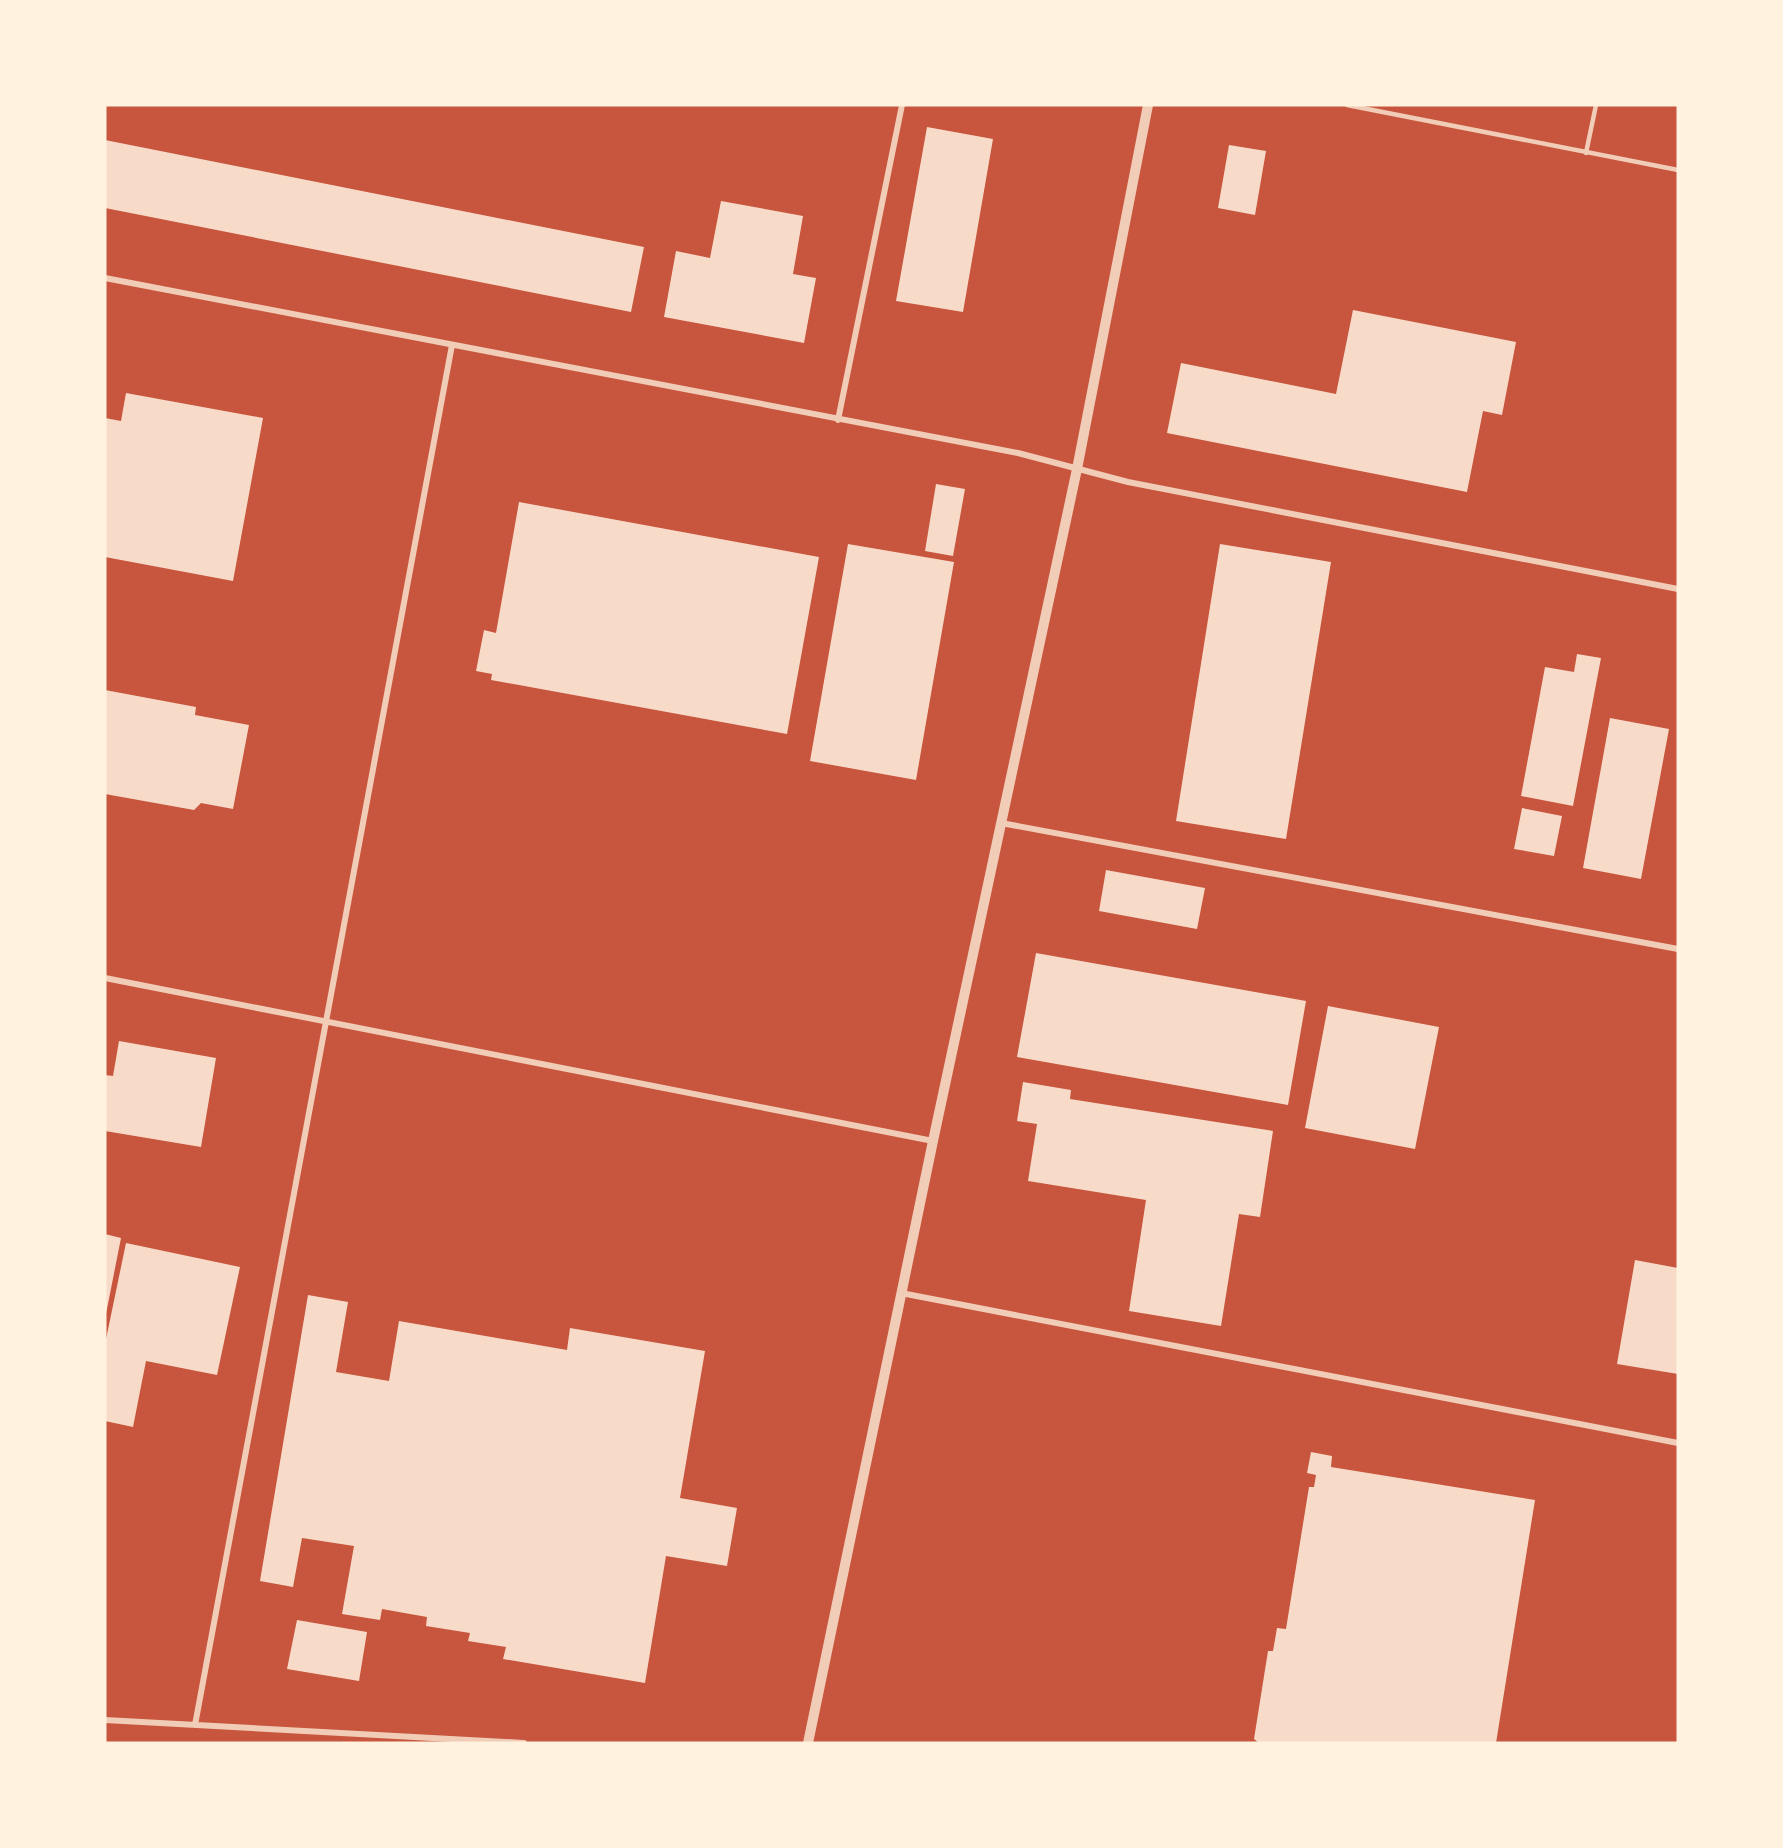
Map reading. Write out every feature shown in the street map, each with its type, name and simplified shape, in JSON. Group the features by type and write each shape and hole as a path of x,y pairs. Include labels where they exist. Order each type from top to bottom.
{"street":[{"path":"838,420 902,105"},
{"path":"808,1743 933,1141 1077,469 1148,105"},
{"path":"105,278 1018,453 1128,482 1678,589"},
{"path":"195,1725 452,345"},
{"path":"1001,823 1678,949"},
{"path":"105,978 933,1141"},
{"path":"901,1293 1678,1443"},
{"path":"105,1720 524,1743"}],"lane":[{"path":"1347,105 1678,170"},
{"path":"1587,153 1596,105"}],"building":[{"path":"927,127 993,139 963,312 896,301"},
{"path":"105,140 644,247 631,312 105,208"},
{"path":"1229,145 1266,151 1255,215 1218,208"},
{"path":"721,201 803,216 793,274 816,278 804,343 664,317 676,251 710,258"},
{"path":"1353,310 1516,342 1502,415 1483,411 1467,492 1167,433 1181,363 1336,394"},
{"path":"126,393 263,418 233,581 105,557 105,418 121,421"},
{"path":"936,484 965,489 953,556 925,551"},
{"path":"519,502 819,557 787,734 491,680 492,674 476,671 484,630 496,633"},
{"path":"848,544 954,562 916,780 810,761"},
{"path":"1220,544 1331,562 1286,839 1176,821"},
{"path":"1577,654 1601,658 1573,806 1521,796 1545,667 1574,672"},
{"path":"105,690 196,707 195,715 249,725 233,809 201,803 194,810 105,794"},
{"path":"1610,718 1669,729 1641,879 1583,868"},
{"path":"1522,808 1562,816 1554,856 1514,849"},
{"path":"1106,870 1205,888 1197,929 1099,911"},
{"path":"1036,953 1306,1001 1288,1105 1017,1057"},
{"path":"1328,1006 1439,1027 1415,1149 1305,1128"},
{"path":"119,1041 216,1058 201,1147 105,1131 105,1075 113,1076"},
{"path":"1023,1082 1071,1090 1070,1099 1273,1131 1260,1217 1239,1214 1221,1326 1129,1311 1146,1200 1028,1181 1037,1124 1017,1121"},
{"path":"105,1234 121,1238 106,1314 105,1314"},
{"path":"126,1243 240,1267 217,1375 146,1361 133,1427 105,1421 105,1344"},
{"path":"1635,1260 1678,1268 1678,1374 1617,1364"},
{"path":"308,1295 348,1302 336,1372 389,1381 399,1321 567,1350 570,1328 705,1351 680,1498 737,1508 727,1566 666,1556 645,1683 503,1659 506,1647 468,1641 470,1633 426,1626 427,1617 382,1609 380,1620 342,1614 354,1546 302,1538 293,1587 260,1581"},
{"path":"1311,1452 1332,1456 1331,1467 1535,1500 1496,1743 1259,1743 1254,1739 1268,1651 1273,1651 1277,1628 1286,1629 1309,1487 1314,1487 1316,1475 1307,1473"},
{"path":"297,1620 367,1632 359,1681 287,1669"}]}
